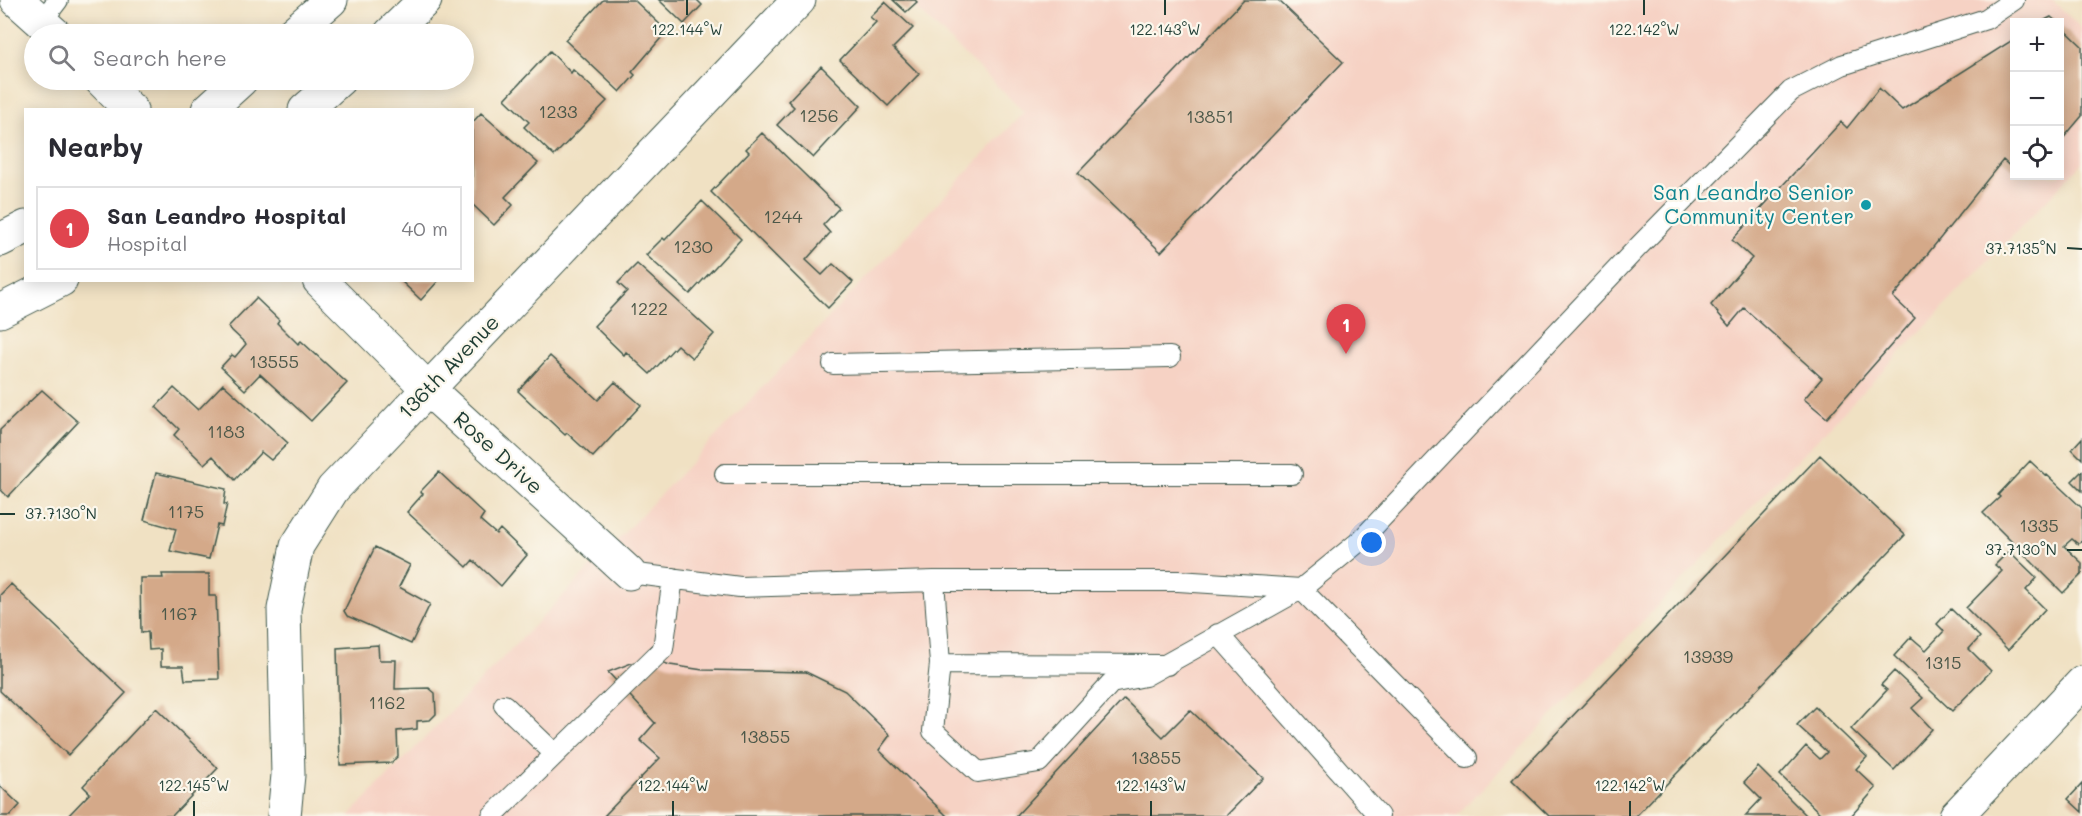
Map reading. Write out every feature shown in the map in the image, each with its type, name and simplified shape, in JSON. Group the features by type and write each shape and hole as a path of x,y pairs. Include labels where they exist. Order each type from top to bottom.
{"street":[{"path":"17,0 52,19"},
{"path":"303,24 331,0"},
{"path":"400,24 425,0"},
{"name":"136th Avenue","path":"284,816 288,775 284,609 297,546 333,489 800,0"},
{"path":"111,90 129,108"},
{"path":"210,108 230,90"},
{"path":"307,108 328,90"},
{"path":"0,240 24,228"},
{"path":"0,311 57,282"},
{"name":"Rose Drive","path":"321,282 429,390 628,573"},
{"path":"1956,816 2082,683"}],"lane":[{"path":"934,581 940,664 933,731 978,772 1039,762 1111,683 1144,676 1167,665 1218,634 1301,589 1361,540 1637,248 1791,91 1842,65 1986,19 2014,0"},
{"path":"833,364 1170,357"},
{"path":"724,474 1292,474"},
{"path":"628,573 740,587 934,581 1178,581 1301,589 1467,758"},
{"path":"492,816 663,649 673,578"},
{"path":"1218,634 1379,816"},
{"path":"940,664 1167,665"},
{"path":"504,705 555,754"}],"shaded area":[{"path":"921,0 2052,0 2082,29 2082,163 1456,816 349,816 624,533 1024,112 915,7"}],"building":[{"path":"603,0 634,0 667,31 632,72 635,75 620,92 565,40"},
{"path":"659,0 697,0 702,5 684,24"},
{"path":"893,0 915,0 917,2 906,12"},
{"path":"1244,0 1278,0 1343,62 1161,252 1078,173"},
{"path":"885,2 913,28 893,48 919,74 888,106 840,60 876,22 870,17"},
{"path":"2064,29 2082,46 2082,116 2064,137"},
{"name":"San Leandro Senior Community Center","path":"2010,42 2010,166 2003,160 1893,297 1915,318 1827,418 1804,399 1822,378 1744,308 1729,326 1711,305 1752,258 1732,240 1841,122 1847,128 1879,88 1902,110"},
{"path":"550,51 571,73 573,70 607,101 554,156 524,127 529,122 505,99"},
{"path":"821,66 861,106 813,158 777,125 794,107 788,101"},
{"path":"481,113 538,163 505,197 513,205 494,225 474,206 474,121"},
{"path":"762,133 839,208 823,225 830,233 806,260 822,275 833,264 853,282 828,308 711,192 749,152 746,149"},
{"path":"702,201 741,239 690,294 646,255 663,238 665,240"},
{"path":"637,264 714,334 692,358 677,345 650,374 626,352 624,355 594,326 627,291 618,283"},
{"path":"402,282 437,282 421,300"},
{"path":"256,298 279,320 277,323 298,344 301,341 347,383 311,421 260,374 245,390 221,367 232,355 235,357 246,344 228,327"},
{"path":"550,356 598,400 615,382 641,405 593,457 567,433 565,435 518,391"},
{"path":"223,384 288,443 271,460 261,452 235,480 213,456 204,464 174,435 179,429 156,407 174,388 198,410"},
{"path":"42,390 78,422 8,497 0,489 0,430"},
{"path":"2082,438 2082,459 2072,449"},
{"path":"1820,455 1905,535 1636,816 1549,816 1512,780"},
{"path":"2030,461 2082,508 2082,540 2078,544 2072,539 2064,546 2082,563 2082,574 2063,593 1983,513 2000,497 1998,495"},
{"path":"2082,471 2082,491 2072,481"},
{"path":"439,472 484,514 480,520 496,534 500,529 527,555 501,586 473,560 467,567 407,512 423,494 420,492"},
{"path":"156,473 226,489 224,504 227,504 222,526 217,525 209,559 170,551 176,529 144,520"},
{"path":"375,547 410,565 399,587 430,604 411,644 347,616 344,611"},
{"path":"2009,551 2037,578 2026,590 2045,609 2008,650 1966,608 2002,571 1995,565"},
{"path":"162,574 209,574 209,596 216,596 219,679 185,680 183,666 161,666 161,649 149,650 148,632 141,633 140,578 163,578"},
{"path":"11,584 126,693 68,755 0,691 0,595"},
{"path":"1951,609 1980,637 1969,649 1991,671 1952,711 1894,656 1911,637 1926,650 1944,631 1937,624"},
{"path":"378,645 379,660 396,660 395,689 429,688 435,693 436,714 430,720 417,721 417,729 397,731 398,756 391,763 340,765 337,648"},
{"path":"647,657 670,665 703,670 806,672 845,691 890,735 879,750 947,816 604,816 660,758 640,740 655,723 608,672"},
{"path":"1894,671 1923,698 1912,708 1932,729 1894,770 1851,729 1887,690 1881,685"},
{"path":"1124,699 1163,737 1190,710 1263,778 1226,816 1016,816"},
{"path":"1815,707 1867,757 1856,769 1876,788 1851,816 1823,816 1780,775 1806,746 1820,759 1827,752 1797,725"},
{"path":"156,708 218,768 172,816 68,816 90,793 83,786"},
{"path":"1758,767 1807,816 1745,816 1761,799 1744,782"},
{"path":"2082,784 2082,812 2068,799"},
{"path":"0,786 20,805 10,816 0,816"}],"place":[{"name":"San Leandro Senior Community Center","path":"1866,205"},
{"name":"San Leandro Hospital","path":"1346,354"}]}
